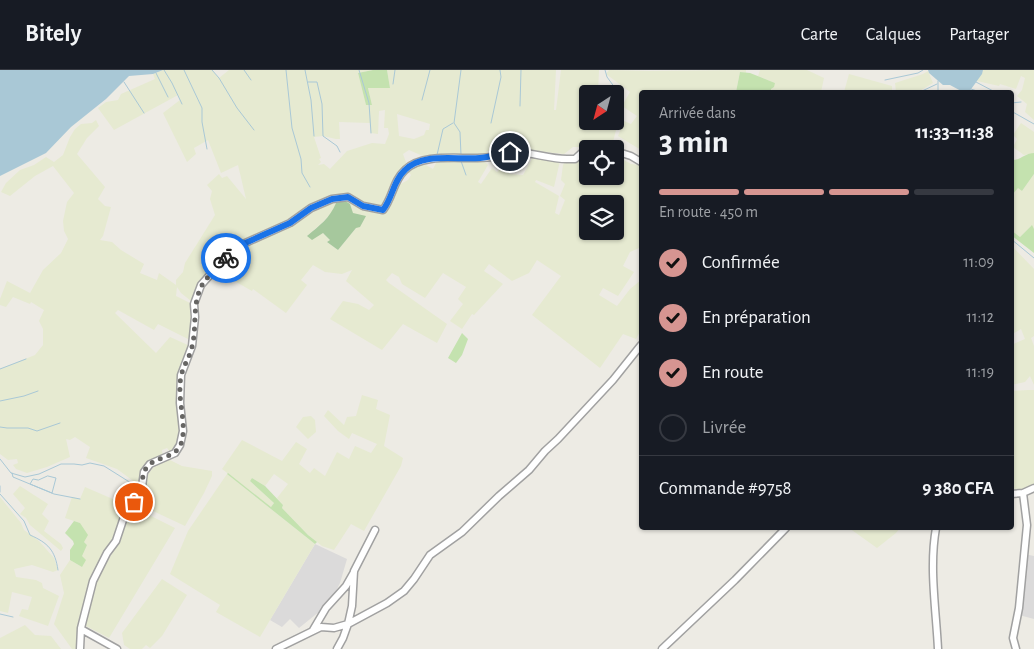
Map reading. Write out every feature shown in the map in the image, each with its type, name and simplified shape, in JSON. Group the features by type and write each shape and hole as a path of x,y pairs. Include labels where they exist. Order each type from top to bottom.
{"street":[{"path":"80,649 81,630 93,581 107,553 116,541 124,517 141,494 144,472 150,464 175,453 180,445 183,432 180,403 181,374 192,346 195,317 194,304 204,282 234,248 290,223 311,208 332,199 348,197 363,206 383,210 391,198 399,176 405,169 420,160 478,158 516,152 567,159 574,159 579,155"},
{"path":"624,154 639,161"},
{"path":"276,649 313,630 325,626 334,628 348,624 404,592 430,555 462,532 529,470 618,374 639,348"},
{"path":"1014,494 1023,493 1034,488"},
{"path":"1016,649 1014,630 1019,608 1027,534 1023,493"},
{"path":"313,630 326,608 346,586 376,530"},
{"path":"662,649 735,580 784,530"},
{"path":"936,530 933,562 938,649"},
{"path":"337,649 348,624 352,606 354,571"},
{"path":"81,630 117,649"}],"shaded area":[{"path":"315,544 347,559 340,583 330,603 299,628 290,619 282,627 270,620"},
{"path":"1024,554 1034,556 1034,619 1019,615"}],"green space":[{"path":"163,70 212,70 219,78 229,70 373,70 358,73 366,105 372,105 368,87 390,88 387,70 556,70 554,110 556,110 561,70 599,70 598,85 579,85 579,130 616,130 614,140 579,140 579,147 573,147 564,154 524,150 511,152 487,151 486,158 481,158 488,165 478,182 481,184 492,168 497,172 500,169 491,161 492,157 508,153 520,160 509,174 523,175 533,157 560,161 554,187 536,180 535,182 559,196 555,213 559,215 565,200 560,196 565,184 561,180 565,161 575,160 579,157 579,185 624,185 624,160 631,164 639,165 639,248 630,252 623,266 634,272 618,296 603,288 599,295 617,306 630,289 639,282 639,334 636,339 623,334 600,368 532,315 561,276 537,260 529,273 512,281 489,264 484,271 503,284 474,315 472,314 462,329 450,321 463,304 458,299 466,287 443,273 425,298 402,284 399,277 392,273 386,280 389,283 447,324 437,343 403,324 382,350 330,319 343,301 358,304 369,310 374,305 346,281 352,270 342,274 325,272 313,265 301,280 307,285 286,313 253,289 252,291 231,279 247,254 214,271 205,282 196,305 181,293 177,287 176,296 196,306 194,342 158,324 154,330 118,310 115,313 156,353 170,337 190,346 179,369 178,381 178,394 184,431 172,454 167,448 162,450 163,458 146,471 136,483 117,469 86,458 90,447 75,437 70,440 66,439 70,457 27,473 16,469 13,465 18,463 17,459 8,460 0,454 0,369 35,355 43,345 43,329 39,321 44,310 31,302 30,304 13,297 6,307 0,305 0,299 7,281 30,293 43,270 61,253 68,239 64,231 63,221 67,202 74,193 53,166 35,176 10,196 1,192 6,183 20,170 34,165 46,157 54,162 63,155 75,129 81,124 92,123 96,120 99,126 87,138 77,154 105,187 98,199 105,206 111,207 103,236 100,240 112,242 144,264 140,273 157,280 159,273 176,285 176,280 183,272 185,263 215,215 210,199 212,191 207,185 219,174 222,178 227,176 246,199 238,165 221,173 208,140 194,148 196,154 187,162 163,113 180,100 178,95 114,130 98,108 106,102 118,100 121,94 155,79 153,74","holes":["385,110 384,128 388,128 389,134 385,144 372,143 347,151 330,169 324,164 318,165 321,162 319,159 321,158 314,137 323,136 340,139 339,122 370,123 371,133 378,134 379,111","397,114 430,124 429,130 426,130 424,135 414,139 399,136","409,150 430,159 438,159 433,169 422,163 416,165 408,171 411,175 408,180 397,186 407,165 403,154","336,203 350,204 356,228 338,250 327,242 330,240 323,233 307,236 332,212"]},
{"path":"387,70 390,88 368,88 372,105 366,105 358,73"},
{"path":"609,70 746,70 746,73 740,72 736,90 639,90 639,149 618,136 620,130 624,130 624,121 631,124 637,116 624,107 624,102 630,92 624,88 624,85 621,85 606,74"},
{"path":"760,70 807,70 824,78 821,90 771,90 775,83 758,76"},
{"path":"983,70 1034,70 1034,120 1025,112 1027,104 1017,96 1022,90 1025,78 1021,76 1016,89 1000,84 999,86 977,81"},
{"path":"928,71 933,83 921,90 896,90 895,83"},
{"path":"740,72 750,73 775,83 771,90 736,90"},
{"path":"849,74 892,86 892,90 845,90"},
{"path":"1021,123 1034,132 1034,153 1024,155 1014,148 1017,139 1014,134"},
{"path":"1034,153 1034,174 1022,191 1018,188 1014,193 1014,160"},
{"path":"1034,174 1034,229 1031,226 1020,237 1014,232 1014,192 1018,187 1022,191"},
{"path":"344,200 350,204 353,213 366,216 360,227 356,228 338,250 327,242 330,240 323,233 312,240 307,236 320,225 336,203"},
{"path":"1032,225 1034,229 1034,253 1014,237 1014,232 1020,237"},
{"path":"239,245 247,254 231,279 214,271 226,248"},
{"path":"1014,248 1034,269 1034,336 1031,338 1034,346 1034,385 1030,376 1025,382 1014,384 1014,344 1025,339 1021,329 1014,333"},
{"path":"462,333 468,339 462,355 456,363 448,358"},
{"path":"1034,390 1034,487 1025,491 1014,489 1014,391"},
{"path":"362,395 378,400 376,409 390,415 384,446 403,458 401,466 364,531 351,524 334,550 322,546 308,535 282,508 283,505 277,498 288,484 274,474 265,486 252,478 250,481 274,503 271,507 222,469 242,440 282,461 296,442 307,449 299,464 310,473 314,468 325,476 337,452 349,459 355,446 371,453 377,444 352,433 349,439 338,431 324,416 328,410 344,425 347,417 356,416"},
{"path":"311,416 315,420 316,432 308,439 296,427 303,417"},
{"path":"168,459 182,466 212,471 212,476 204,493 185,526 136,503 146,477 156,464"},
{"path":"228,473 271,507 274,503 250,481 252,478 265,486 283,505 282,508 317,542 315,544"},
{"path":"227,474 315,544 260,637 216,612 220,605 170,574 188,531"},
{"path":"20,486 48,504 42,514 49,521 44,531 61,544 63,548 61,551 20,514 25,508 13,494"},
{"path":"85,487 129,506 116,539 94,577 77,636 77,649 72,649 54,624 64,593 60,575 70,560 82,567 81,556 87,545 84,542 80,523 65,518 72,497 80,499"},
{"path":"0,497 21,523 24,530 39,541 54,558 58,570 53,572 32,565 14,569 16,577 36,580 42,583 43,588 59,596 48,626 19,616 22,609 28,610 32,597 12,592 8,613 0,611"},
{"path":"135,508 175,528 109,638 84,625 96,581 117,545 129,515"},
{"path":"74,521 80,523 88,535 84,542 87,545 82,556 86,560 82,567 70,560 70,550 74,544 65,533"},
{"path":"852,530 898,530 877,548"},
{"path":"162,579 187,595 162,636 150,648 146,645 142,649 130,649 124,645 122,633"},
{"path":"25,625 35,635 51,636 61,649 0,649 0,638"}],"water":[{"path":"0,70 163,70 153,74 129,76 106,99 71,127 46,153 0,176"},
{"path":"928,70 983,70 970,90 959,90 950,85 943,85"}],"waterway":[{"path":"164,70 182,104"},
{"path":"184,70 202,108 202,122 207,149"},
{"path":"212,70 254,130"},
{"path":"244,70 251,80"},
{"path":"286,70 292,128 301,159 302,173 310,187"},
{"path":"305,70 311,100 314,136"},
{"path":"359,70 369,103 371,133"},
{"path":"393,84 395,70"},
{"path":"422,100 430,70"},
{"path":"461,70 454,123 460,132 461,155"},
{"path":"491,123 501,77 500,70"},
{"path":"520,106 521,70"},
{"path":"605,70 613,85"},
{"path":"885,80 918,73 923,70"},
{"path":"156,73 168,97"},
{"path":"938,81 938,90"},
{"path":"124,82 144,113"},
{"path":"308,82 317,82 322,104 323,136 337,146 340,152"},
{"path":"976,82 991,90"},
{"path":"924,90 937,84"},
{"path":"1014,103 1021,102"},
{"path":"1014,113 1034,124"},
{"path":"437,155 443,129 453,123"},
{"path":"461,161 466,175"},
{"path":"1014,241 1034,258"},
{"path":"0,369 26,359"},
{"path":"0,401 38,391"},
{"path":"0,427 28,428 37,431 60,423"},
{"path":"0,459 11,473 25,477 39,474 61,464 82,465 90,463 104,466 139,488"},
{"path":"12,473 13,477 54,494 80,499"},
{"path":"48,476 56,478 52,493 30,484 33,479 38,480 48,476"},
{"path":"0,486 0,492"},
{"path":"0,494 24,521 30,535 42,541 50,548 55,557 58,570"},
{"path":"0,614 13,617"}],"way so far":[{"path":"134,502 143,489 144,472 147,467 163,457 175,453 180,445 183,432 180,403 181,374 192,346 195,317 194,304 202,285 226,258"}],"route":[{"path":"226,258 234,248 266,232 290,223 311,208 332,199 348,197 363,206 383,210 391,198 399,176 405,169 420,160 490,157 510,152"}]}
